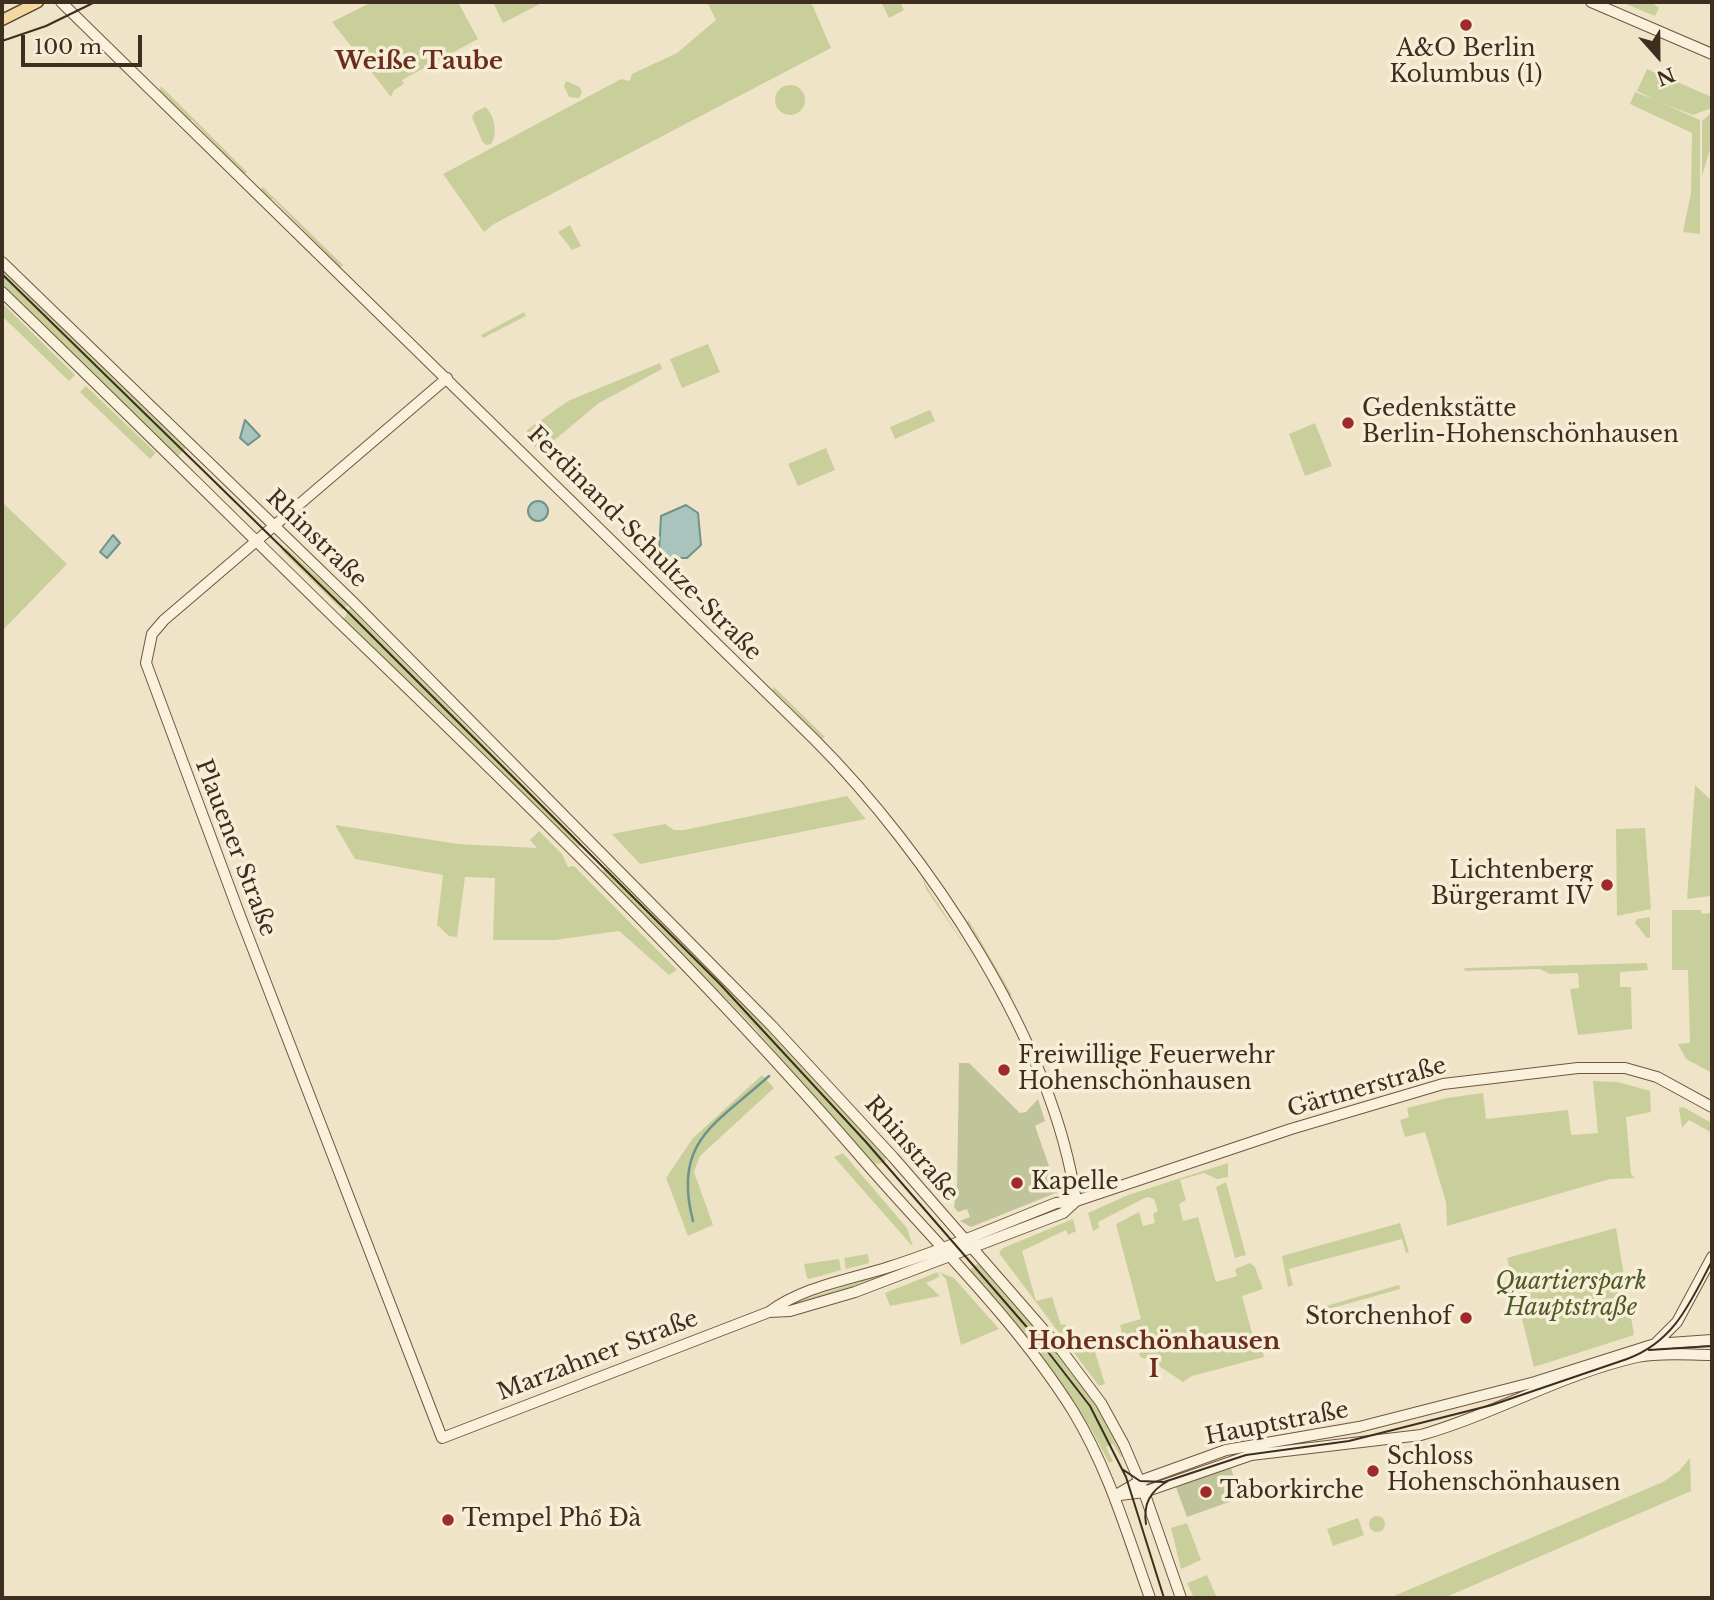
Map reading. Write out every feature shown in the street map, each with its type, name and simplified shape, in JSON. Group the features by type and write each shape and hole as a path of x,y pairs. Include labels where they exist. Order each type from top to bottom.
{"main road":[{"path":"2,20 38,2"},
{"name":"Ferdinand-Schultze-Straße","path":"61,2 820,746 917,861 986,967 1023,1038 1057,1120 1076,1201"},
{"path":"1591,2 1712,54"},
{"name":"Rhinstraße","path":"2,262 274,524 789,1044 965,1240 1087,1384 1124,1445 1140,1481 1181,1598"},
{"name":"Rhinstraße","path":"2,292 575,852 775,1058 940,1248 1009,1322 1045,1368 1085,1433 1116,1495 1150,1598"},
{"name":"Plauener Straße","path":"442,1438 148,673 149,643 158,626 447,378"},
{"name":"Gärtnerstraße","path":"954,1244 1059,1202 1076,1201 1291,1129 1443,1084 1578,1068 1625,1068 1652,1075 1712,1107"},
{"name":"Gärtnerstraße","path":"972,1249 1063,1213 1076,1201"},
{"name":"Marzahner Straße","path":"442,1438 769,1312 785,1300 805,1292 954,1244"},
{"name":"Marzahner Straße","path":"769,1312 790,1311 855,1292 972,1249"},
{"name":"Hauptstraße","path":"1642,1357 1677,1321 1712,1256"},
{"path":"1677,1321 1695,1355"},
{"name":"Hauptstraße","path":"1116,1495 1144,1492 1251,1455 1379,1440 1448,1427 1536,1386 1655,1344 1712,1340"},
{"name":"Hauptstraße","path":"1116,1495 1140,1481 1226,1450 1324,1435 1536,1386 1642,1357 1712,1355"},
{"path":"1375,1423 1374,1432 1379,1440"}],"green space":[{"path":"372,2 458,2 478,39 402,80 404,84 394,90 391,97 332,22"},
{"path":"493,2 544,2 503,23"},
{"path":"707,2 811,2 831,48 494,224 484,232 443,174 621,79 630,81 632,74 677,53 716,20"},
{"path":"881,2 900,2 904,10 889,18"},
{"path":"1621,2 1651,2 1659,8 1655,16"},
{"path":"1647,69 1712,97 1712,108 1693,115 1662,103 1700,120 1700,234 1683,232 1691,193 1692,133 1630,104 1635,92 1656,100 1637,91"},
{"path":"566,81 580,87 582,92 579,98 569,97 564,86"},
{"path":"790,85 796,86 804,94 804,106 796,114 790,115 784,114 776,106 775,100 776,94 784,86"},
{"path":"161,86 247,172 244,175 192,120 188,120 159,92"},
{"path":"485,107 491,115 495,130 491,144 486,145 472,117 475,112"},
{"path":"1712,112 1712,143 1702,176 1702,121"},
{"path":"263,187 343,265 340,268 273,199 268,199 260,190"},
{"path":"570,225 581,246 572,250 558,232"},
{"path":"2,267 187,447 177,457 2,287"},
{"path":"2,303 75,375 69,381 2,316"},
{"path":"524,312 526,316 483,338 481,335"},
{"path":"708,344 720,372 682,388 670,359"},
{"path":"660,363 662,369 599,403 540,452 527,438 527,430 568,401"},
{"path":"86,386 156,453 150,459 80,392"},
{"path":"930,410 935,421 895,439 890,427"},
{"path":"1315,423 1332,466 1305,476 1289,434"},
{"path":"826,448 835,470 798,486 788,464"},
{"path":"2,502 67,564 2,631"},
{"path":"286,548 348,605 342,610 281,550"},
{"path":"350,608 582,844 577,849 343,620"},
{"path":"774,687 825,737 820,740 821,737 775,692 772,693"},
{"path":"1695,785 1712,801 1712,1073 1686,1059 1678,1044 1690,1043 1688,970 1672,970 1672,910 1701,910 1702,914 1710,913 1710,896 1687,899"},
{"path":"847,796 866,819 640,864 612,834 665,824 674,830 684,830"},
{"path":"335,825 458,844 537,848 530,840 539,831 562,854 568,867 574,866 677,970 669,975 619,931 555,940 493,940 495,878 465,877 457,937 449,936 437,925 443,875 355,859"},
{"path":"1645,828 1651,909 1617,916 1616,829"},
{"path":"607,867 781,1043 886,1156 885,1162 874,1165 752,1025 601,873"},
{"path":"921,875 927,887 974,959 926,889"},
{"path":"1650,917 1650,938 1647,938 1635,923 1637,919"},
{"path":"968,919 1012,995 1008,997 970,926 966,926"},
{"path":"1647,963 1648,970 1620,972 1620,987 1631,987 1632,1029 1578,1035 1570,989 1579,988 1578,973 1550,974 1540,969 1465,971 1464,968"},
{"path":"959,1063 969,1063 1020,1113 1026,1112 1038,1099 1045,1121 1035,1126 1058,1192 971,1227 960,1221 970,1217 967,1209 958,1212 954,1207 957,1189"},
{"path":"762,1075 774,1088 700,1156 694,1172 713,1225 688,1236 666,1178 693,1138"},
{"path":"1593,1081 1618,1082 1650,1091 1651,1112 1626,1117 1631,1174 1635,1178 1610,1179 1447,1226 1446,1202 1425,1132 1405,1137 1400,1120 1409,1117 1407,1108 1483,1093 1486,1119 1568,1110 1571,1135 1598,1133"},
{"path":"1683,1107 1712,1123 1712,1133 1689,1120 1682,1128 1679,1108"},
{"path":"843,1153 907,1228 913,1247 834,1157"},
{"path":"1228,1163 1228,1177 1217,1179 1204,1173 1180,1180 1186,1200 1179,1204 1183,1221 1198,1217 1216,1282 1237,1276 1235,1269 1250,1263 1255,1267 1263,1289 1242,1296 1257,1351 1262,1350 1264,1357 1192,1376 1183,1382 1150,1360 1140,1357 1136,1334 1123,1337 1120,1325 1141,1319 1116,1224 1139,1212 1143,1226 1155,1223 1153,1214 1158,1211 1154,1199 1147,1197 1098,1222 1099,1228 1093,1231 1088,1213 1128,1195"},
{"path":"1226,1182 1246,1255 1235,1258 1216,1187"},
{"path":"1073,1219 1076,1231 1068,1235 1066,1230 1022,1251 1036,1301 1052,1297 1061,1325 1065,1324 1071,1341 1090,1336 1105,1384 1099,1386 999,1253 1003,1248"},
{"path":"1400,1223 1409,1252 1406,1253 1402,1239 1289,1269 1293,1285 1288,1287 1282,1256"},
{"name":"Quartierspark Hauptstraße","path":"1616,1228 1634,1335 1534,1367 1507,1258"},
{"path":"868,1254 869,1263 846,1269 844,1258"},
{"path":"839,1259 841,1270 807,1278 804,1264"},
{"path":"978,1263 1062,1358 1091,1397 1125,1455 1121,1457 1113,1444 1106,1447 1113,1461 1109,1463 1079,1410 1044,1360 964,1269 970,1270"},
{"path":"938,1272 939,1277 926,1283 940,1296 890,1306 885,1293"},
{"path":"939,1272 954,1278 999,1329 961,1345 946,1279"},
{"path":"876,1276 883,1278 788,1309 787,1305"},
{"path":"1399,1285 1400,1289 1311,1314 1312,1310"},
{"path":"1690,1458 1691,1491 1444,1598 1389,1598 1663,1482 1679,1471"},
{"path":"1231,1468 1240,1498 1187,1517 1176,1487"},
{"path":"1374,1516 1380,1516 1385,1524 1383,1530 1374,1532 1369,1527 1369,1521"},
{"path":"1358,1518 1364,1535 1333,1546 1327,1529"},
{"path":"1187,1523 1201,1560 1181,1569 1171,1528"},
{"path":"1207,1575 1217,1598 1194,1598 1187,1583"}],"water":[{"path":"245,420 260,436 248,445 240,438"},
{"path":"538,501 545,504 548,511 545,518 538,521 531,518 528,511 531,504"},
{"path":"686,505 698,513 701,545 687,558 664,558 659,552 661,516"},
{"path":"113,535 120,543 107,558 100,552"}],"waterway":[{"path":"693,1221 688,1194 689,1171 694,1153 716,1122 769,1076"}],"tram line":[{"path":"2,41 46,26 95,2"},
{"path":"2,274 346,610 719,983 866,1142 1045,1348 1090,1406 1126,1477 1164,1598"},
{"path":"1122,1469 1140,1481 1164,1482 1246,1455 1349,1441 1492,1405 1627,1359 1643,1352 1669,1332 1688,1306 1712,1261"},
{"path":"1649,1350 1712,1346"},
{"path":"1146,1524 1149,1499 1168,1481"}],"place":[{"name":"A&O Berlin Kolumbus (1)","path":"1466,25"},
{"name":"Gedenkstätte Berlin-Hohenschönhausen","path":"1348,423"},
{"name":"Lichtenberg Bürgeramt IV","path":"1607,885"},
{"name":"Freiwillige Feuerwehr Hohenschönhausen","path":"1004,1070"},
{"name":"Kapelle","path":"1017,1183"},
{"name":"Storchenhof","path":"1466,1318"},
{"name":"Schloss Hohenschönhausen","path":"1373,1471"},
{"name":"Taborkirche","path":"1206,1492"},
{"name":"Tempel Phổ Đà","path":"448,1520"}],"district":[{"name":"Weiße Taube","path":"419,62"},
{"name":"Hohenschönhausen I","path":"1154,1356"}]}
